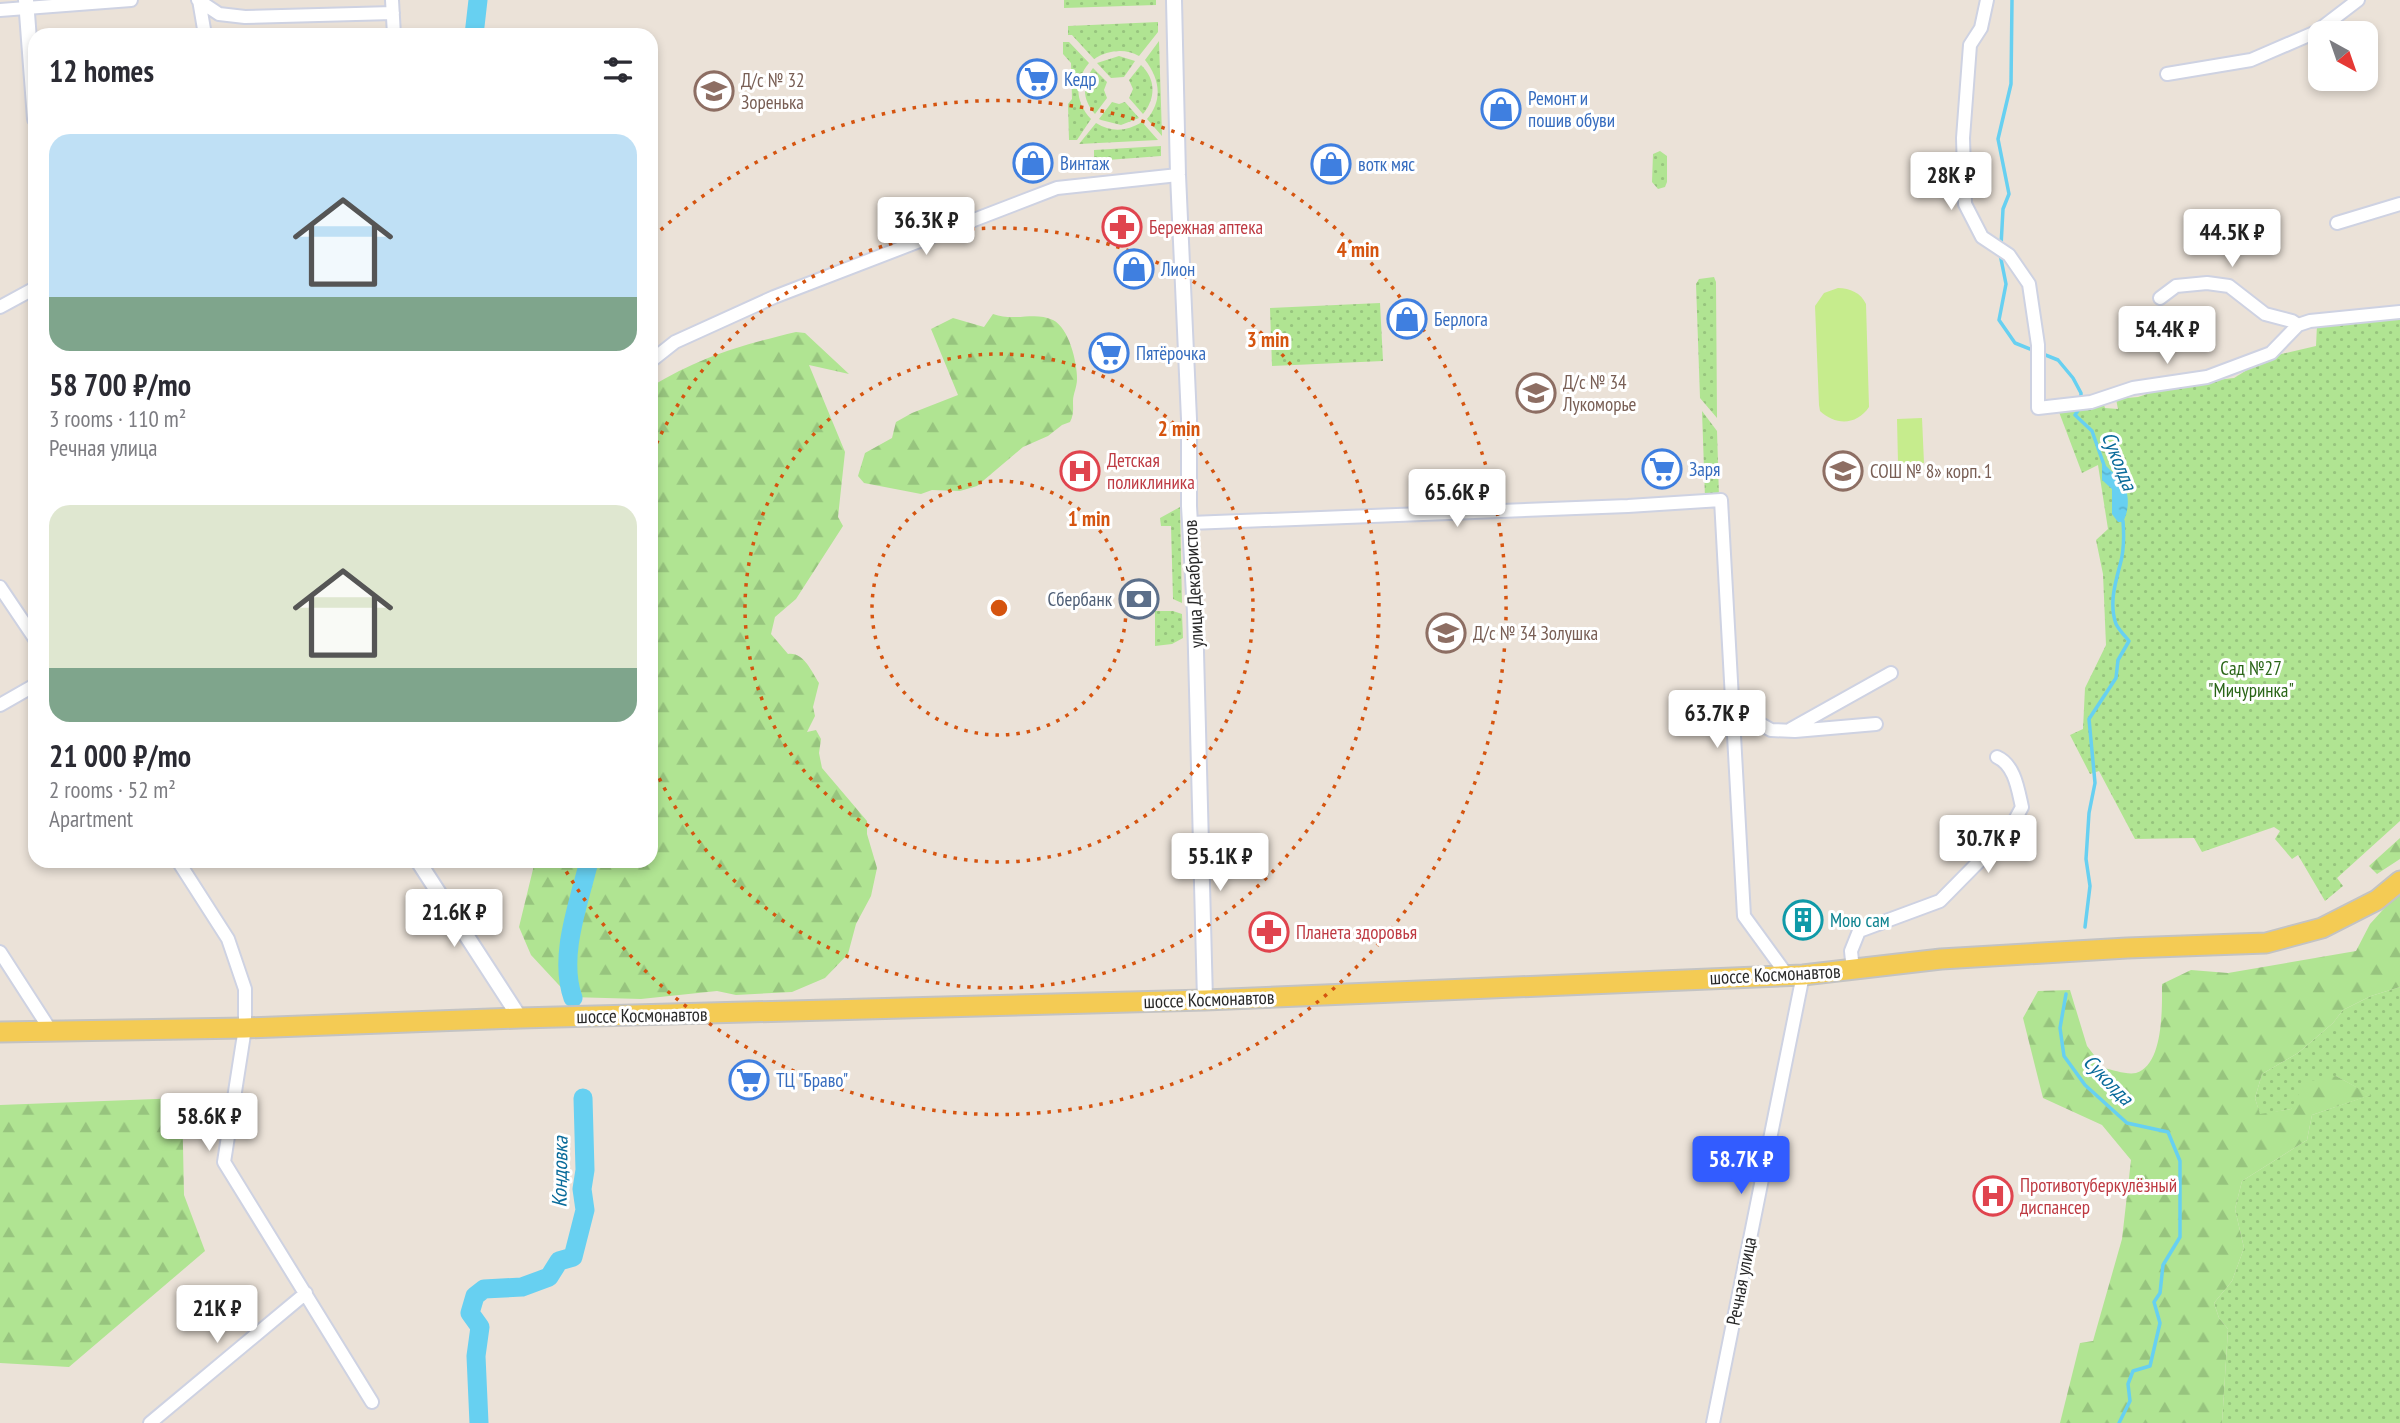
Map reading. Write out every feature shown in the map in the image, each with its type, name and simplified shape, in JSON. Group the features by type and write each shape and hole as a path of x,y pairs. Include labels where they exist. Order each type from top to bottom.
{"main road":[{"name":"шоссе Космонавтов","path":"0,1032 245,1028 1205,1000 1795,975 1955,958 2266,943 2322,928 2377,900 2400,881"}],"street":[{"path":"0,10 26,4 131,0"},
{"path":"199,0 219,15 244,17 393,7 394,28"},
{"path":"199,0 204,28"},
{"name":"улица Декабристов","path":"1174,0 1205,1000"},
{"path":"1986,0 1980,27 1970,45 1963,138 1965,204 1982,237 2009,255 2029,284 2038,345 2038,408 2091,402 2133,388 2207,377 2271,353 2298,325 2310,321 2400,312"},
{"path":"2167,74 2251,60 2316,32 2358,0"},
{"path":"26,4 28,30"},
{"path":"658,353 675,342 774,297 1058,188 1178,175"},
{"path":"2337,223 2400,204"},
{"path":"2160,299 2176,286 2207,283 2229,286 2265,314 2298,325"},
{"path":"0,307 28,292"},
{"path":"1190,523 1721,500 1744,916 1795,975"},
{"path":"0,587 28,629"},
{"path":"1787,731 1891,673"},
{"path":"0,705 28,689"},
{"path":"1732,722 1757,722 1771,730 1787,731 1876,724"},
{"path":"1853,970 1851,951 1859,931 1940,901 2009,831 2022,807 2015,778 2003,760 1997,757"},
{"path":"182,868 228,939 245,989 245,1028 224,1162 372,1402"},
{"path":"423,868 520,1018"},
{"path":"0,952 51,1031"},
{"name":"Речная улица","path":"1713,1423 1795,975"},
{"path":"150,1423 306,1293"}],"green space":[{"path":"1064,0 1156,0 1156,5 1064,8"},
{"path":"1158,22 1158,32 1139,56 1116,51 1094,59 1072,35 1068,35 1068,26"},
{"path":"1159,41 1162,136 1147,119 1156,104 1158,90 1154,75 1145,60"},
{"path":"1063,42 1069,42 1089,63 1081,77 1078,91 1082,106 1091,119 1077,140 1069,140 1071,63 1063,54"},
{"path":"1119,56 1135,61 1124,77 1111,78 1097,63"},
{"path":"1141,65 1152,82 1152,95 1143,114 1129,98 1133,89 1129,80"},
{"path":"1093,68 1107,82 1104,90 1107,98 1095,114 1085,91"},
{"path":"1112,102 1125,102 1139,118 1121,125 1099,119"},
{"path":"1142,122 1158,140 1079,144 1096,123 1119,130"},
{"path":"1161,146 1161,156 1094,161 1094,150"},
{"path":"1660,151 1667,156 1667,182 1665,187 1658,189 1652,182 1653,154"},
{"path":"1714,277 1717,418 1700,398 1696,284 1699,279"},
{"path":"1838,288 1855,292 1866,304 1869,407 1859,417 1846,421 1826,416 1820,411 1819,405 1815,306 1824,293"},
{"path":"1380,303 1383,361 1272,366 1270,308"},
{"path":"993,314 1046,317 1064,330 1074,355 1077,372 1070,422 1023,447 977,486 960,491 932,490 921,494 864,483 858,476 865,453 892,438 896,422 958,395 931,329 953,318 984,327"},
{"name":"Сад №27 \"Мичуринка\"","path":"2400,318 2400,821 2337,878 2343,886 2325,901 2298,855 2292,859 2275,839 2280,831 2274,827 2202,852 2194,838 2135,839 2099,771 2090,774 2070,735 2083,729 2085,688 2106,645 2103,574 2096,540 2108,529 2098,465 2082,473 2059,412 2104,405 2105,408 2118,409 2116,399 2138,397 2174,385 2234,378 2268,357 2316,346 2317,325"},
{"path":"796,332 805,333 849,374 809,365 845,452 838,517 843,526 796,599 775,617 771,634 788,654 803,659 819,683 813,707 815,716 807,732 816,730 821,739 819,753 822,768 867,821 867,834 877,868 871,896 856,924 848,954 825,978 792,992 736,995 717,991 641,999 570,997 531,955 519,927 533,868 658,868 658,383 721,353"},
{"path":"1702,411 1717,431 1719,497 1705,498"},
{"path":"1922,418 1924,463 1898,463 1897,419"},
{"path":"1180,507 1182,603 1173,599 1171,526 1161,526 1160,518"},
{"path":"1155,611 1182,614 1183,638 1172,644 1155,646"},
{"path":"2400,838 2400,859 2377,874 2369,866"},
{"path":"2400,891 2400,987 2371,996 2343,1010 2333,1023 2298,1053 2262,1074 2255,1098 2260,1114 2291,1109 2305,1082 2336,1076 2371,1095 2312,1115 2307,1140 2242,1181 2235,1209 2244,1248 2232,1281 2214,1303 2219,1318 2228,1329 2222,1423 2060,1423 2080,1343 2093,1341 2122,1239 2131,1160 2102,1125 2043,1098 2023,1018 2038,991 2070,990 2087,1046 2104,1068 2136,1073 2145,1068 2157,1047 2162,984 2191,970 2228,973 2356,951 2370,924"},
{"path":"2400,987 2400,1423 2222,1423 2228,1329 2219,1318 2214,1303 2232,1281 2244,1248 2235,1209 2242,1181 2307,1140 2312,1115 2370,1095 2336,1076 2291,1109 2260,1115 2255,1098 2262,1074 2298,1053 2333,1023 2343,1010 2371,996"},
{"path":"182,1098 184,1195 205,1251 69,1367 0,1363 0,1105"}],"water":[{"path":"2102,461 2123,483 2127,493 2128,505 2123,522 2118,522 2112,514 2112,489 2102,480"}],"waterway":[{"name":"Кондовка","path":"475,28 478,0"},
{"name":"Суколда","path":"2001,246 2003,209 2009,194 1998,139 2011,84 2012,0"},
{"name":"Суколда","path":"2000,254 2006,284 1999,320 2015,343 2058,360 2073,378 2081,393 2081,406 2075,415 2092,431 2104,465"},
{"name":"Суколда","path":"2085,927 2090,886 2086,859 2089,813 2095,783 2089,719 2116,678 2118,660 2129,641 2116,624 2113,609 2123,549 2123,521"},
{"name":"Кондовка","path":"573,998 569,982 569,947 587,868"},
{"name":"Суколда","path":"2066,994 2060,1028 2064,1056 2085,1085 2127,1123 2168,1132 2180,1161 2180,1237 2163,1265 2160,1293 2154,1302 2160,1323 2150,1366 2133,1371 2128,1384 2130,1401 2119,1423"},
{"name":"Кондовка","path":"479,1423 476,1356 480,1327 470,1313 475,1296 484,1289 522,1287 549,1277 559,1261 573,1257 585,1210 582,1189 585,1170 583,1098"}],"place":[{"name":"Кедр","path":"1037,79"},
{"name":"Д/с № 32 Зоренька","path":"714,91"},
{"name":"Ремонт и пошив обуви","path":"1501,109"},
{"name":"Винтаж","path":"1033,163"},
{"name":"вотк мяс","path":"1331,164"},
{"name":"Бережная аптека","path":"1122,227"},
{"name":"Лион","path":"1134,269"},
{"name":"Берлога","path":"1407,319"},
{"name":"Пятёрочка","path":"1109,353"},
{"name":"Д/с № 34 Лукоморье","path":"1536,393"},
{"name":"Заря","path":"1662,469"},
{"name":"Детская поликлиника","path":"1080,471"},
{"name":"СОШ № 8» корп. 1","path":"1843,471"},
{"name":"Сбербанк","path":"1139,599"},
{"name":"Д/с № 34 Золушка","path":"1446,633"},
{"name":"Мою сам","path":"1803,920"},
{"name":"Планета здоровья","path":"1269,932"},
{"name":"ТЦ \"Браво\"","path":"749,1080"},
{"name":"Противотуберкулёзный диспансер","path":"1993,1196"}]}
